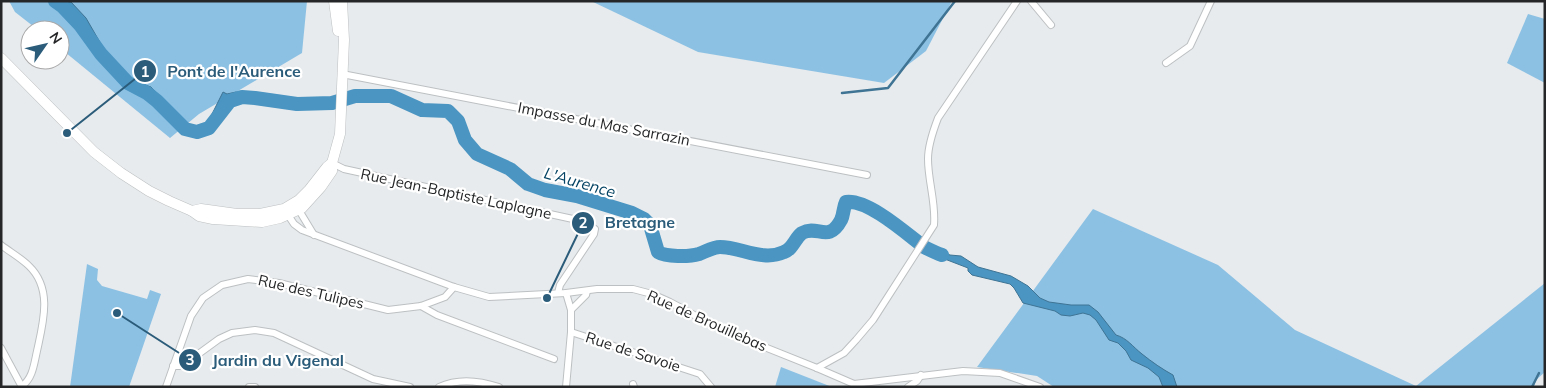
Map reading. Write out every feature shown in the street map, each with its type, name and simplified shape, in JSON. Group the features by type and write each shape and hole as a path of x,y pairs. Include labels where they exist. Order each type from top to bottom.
{"main road":[{"path":"334,1 339,65 342,74"},
{"path":"1,58 94,152 149,191 199,216 236,222 262,222 296,206 332,163 342,120 341,90 344,40 342,1"}],"street":[{"path":"817,368 844,353 873,320 934,225 935,211 928,159 930,139 938,118 1017,1"},
{"path":"1031,1 1051,25"},
{"path":"1166,63 1190,46 1211,1"},
{"name":"Impasse du Mas Sarrazin","path":"342,74 866,175"},
{"name":"Rue Jean-Baptiste Laplagne","path":"332,163 344,169 582,221 595,229 594,234 560,285 558,293"},
{"path":"296,206 315,236"},
{"name":"Rue de Brouillebas","path":"286,212 294,224 315,236 454,287 489,297 633,289 652,294 722,330 854,384 963,371 1000,373 1040,387"},
{"path":"1,245 30,267 39,280 45,300 44,315 32,371 28,381 22,386 1,348"},
{"name":"Rue des Tulipes","path":"166,387 191,316 203,298 222,285 248,278 279,283 388,310 421,306 445,297 454,287"},
{"path":"571,310 586,295 587,291"},
{"name":"Rue de Savoie","path":"566,293 571,310 571,332 700,374 711,387"},
{"path":"421,306 437,315 554,359"},
{"path":"173,366 179,366 219,339 232,333 256,330 274,333 372,379 410,387"},
{"path":"566,387 571,332"},
{"path":"908,387 917,381 921,375"},
{"path":"444,386 482,381 499,387"},
{"path":"249,387 255,387"}],"shaded area":[{"path":"9,1 307,1 302,53 199,114 170,138 70,56 70,20 25,20 15,12"},
{"path":"55,1 71,2 86,18 105,51 134,81 151,87 187,126 195,128 207,124 223,92 227,94 236,92 301,100 333,99 333,103 299,105 254,97 241,97 230,102 208,128 196,132 190,131 175,120 154,99 126,81 103,57 74,18"},
{"path":"591,1 952,1 926,51 884,83 698,52"},
{"path":"1528,14 1545,19 1545,83 1507,63"},
{"path":"378,91 395,95 427,108 442,107 457,111 468,138 478,152 508,165 527,181 537,185 579,192 638,211 651,219 659,238 661,250 664,252 694,254 719,243 770,254 777,252 785,247 802,230 826,230 835,225 840,218 840,208 843,201 849,197 883,212 919,237 917,241 893,223 863,205 846,202 841,220 831,231 826,233 807,231 802,233 787,251 776,255 760,255 720,247 690,256 662,254 658,252 650,225 644,219 632,213 577,196 545,190 528,184 509,169 477,154 465,140 458,121 448,111 422,110 391,96 355,96 347,100 347,94"},
{"path":"1093,209 1218,265 1295,330 1416,386 1545,283 1545,372 1536,380 1534,387 1054,387 1037,376 977,367"},
{"path":"928,245 950,255 961,256 978,267 1011,276 1028,286 1040,298 1049,302 1089,305 1098,312 1116,335 1127,340 1150,360 1173,375 1177,387 1163,387 1159,377 1148,368 1131,360 1118,343 1109,340 1096,320 1090,315 1083,313 1070,316 1061,315 1055,311 1023,303 1010,284 972,275 968,268 924,251"},
{"path":"87,264 98,269 97,280 102,286 147,299 150,290 161,294 129,387 70,387"},
{"path":"781,367 832,387 775,387"}],"waterway":[{"name":"L'Aurence","path":"55,1 80,25 101,54 128,83 147,93 157,101 185,129 197,132 209,128 230,101 242,97 297,104 332,103 355,96 391,96 422,110 448,111 458,121 465,140 477,154 510,169 528,184 545,190 577,196 632,213 644,219 650,225 658,252 662,254 690,256 720,247 760,255 776,255 787,251 802,233 808,231 832,231 841,220 846,202 855,203 876,211 924,247 942,255"},
{"path":"842,93 888,88 955,1"},
{"path":"1532,387 1539,373"}],"place":[{"name":"Pont de l'Aurence","path":"67,133"},
{"name":"Bretagne","path":"547,298"},
{"name":"Jardin du Vigenal","path":"117,313"}]}
